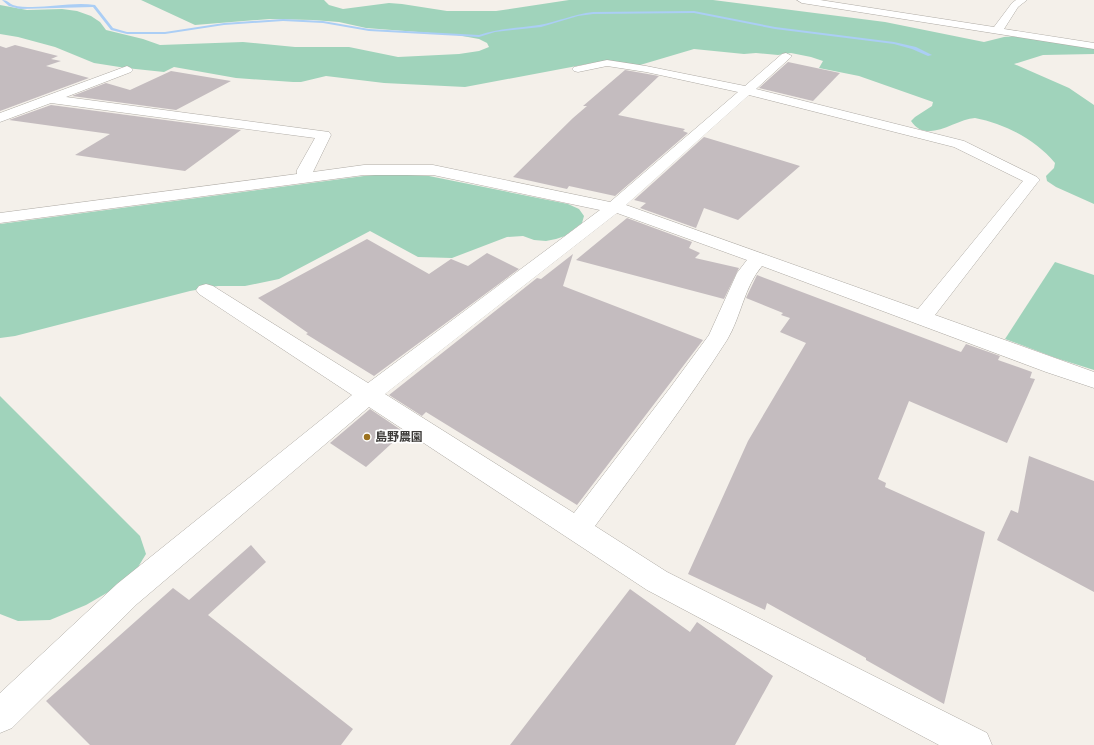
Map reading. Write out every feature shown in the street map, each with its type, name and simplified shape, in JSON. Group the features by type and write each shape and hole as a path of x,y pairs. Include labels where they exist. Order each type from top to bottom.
{"street":[{"path":"802,0 1094,46"},
{"path":"997,31 1015,5 1022,0"},
{"path":"0,716 127,594 368,395 614,207 786,56"},
{"path":"578,69 607,63 646,69 747,90 959,144 1032,180 930,306 923,318"},
{"path":"0,118 127,70"},
{"path":"50,99 324,136 305,170 305,178"},
{"path":"0,218 387,168 433,170 626,210 1054,367 1094,380"},
{"path":"577,530 678,394 723,328 746,273 759,258"},
{"path":"206,290 657,581 975,745"}],"green space":[{"path":"141,0 324,0 329,5 343,9 389,3 447,11 496,11 569,0 713,0 885,22 984,42 1004,37 1017,36 1094,48 1094,54 1043,55 1014,64 1069,88 1094,105 1094,204 1056,187 1047,181 1046,176 1054,168 1055,163 1047,154 1019,134 997,124 975,118 967,119 942,129 925,131 918,128 911,121 932,106 933,102 859,76 819,68 823,61 791,53 778,55 756,53 744,54 694,49 640,65 598,62 465,87 384,83 326,76 301,82 293,82 236,78 174,67 164,72 126,68 94,63 55,47 18,37 0,34 0,5 27,10 62,9 77,11 91,16 100,22 106,30 143,39 160,45 243,42 295,47 349,47 398,57 459,54 479,51 489,47 487,43 479,39 457,35 366,28 339,22 313,20 270,19 195,25"},
{"path":"386,174 429,176 568,204 579,209 584,216 582,223 565,236 556,239 546,241 534,240 523,236 507,237 452,258 418,257 370,231 279,279 245,286 218,286 190,291 15,336 0,338 0,224"},
{"path":"1055,262 1094,275 1094,370 1005,339"},
{"path":"0,396 140,536 146,554 135,572 117,587 86,605 50,620 18,621 0,614"}],"building":[{"path":"15,45 58,56 51,59 61,61 46,66 89,78 0,111 0,46 6,48"},
{"path":"788,62 840,73 813,101 759,88"},
{"path":"625,70 659,76 618,115 685,129 683,131 688,133 615,196 569,186 567,189 513,177 587,106 583,106"},
{"path":"171,71 231,81 176,110 72,96 106,83 130,90"},
{"path":"51,105 241,130 185,171 75,155 110,134 9,120"},
{"path":"704,137 800,166 738,220 704,208 696,228 640,208 646,203 634,200"},
{"path":"627,218 692,242 689,248 700,253 695,258 739,268 724,299 576,260"},
{"path":"367,239 429,274 451,259 468,266 487,253 519,269 374,376 306,334 308,333 258,298"},
{"path":"573,254 563,286 703,340 577,505 426,412 422,416 389,395 537,278 541,279"},
{"path":"757,275 961,352 966,344 1000,356 998,360 1032,372 1030,378 1035,379 1007,443 909,401 878,479 886,483 885,487 985,532 944,704 866,660 866,658 767,603 765,610 688,574 748,441 806,343 780,332 790,318 781,315 783,313 746,298"},
{"name":"島野農園","path":"370,409 404,432 366,467 330,443"},
{"path":"1029,456 1094,481 1094,592 997,540 1011,510 1018,513"},
{"path":"251,545 266,562 208,615 353,729 341,745 90,745 46,701 173,588 189,600"},
{"path":"630,589 690,632 697,622 773,676 735,745 510,745"}],"waterway":[{"path":"4,0 10,5 20,8 85,5 94,6 112,29 127,33 165,33 224,24 283,20 323,22 369,30 479,36 494,31 541,26 578,15 593,13 694,12 775,28 894,43 914,48 930,55"}],"place":[{"name":"島野農園","path":"367,437"}]}
